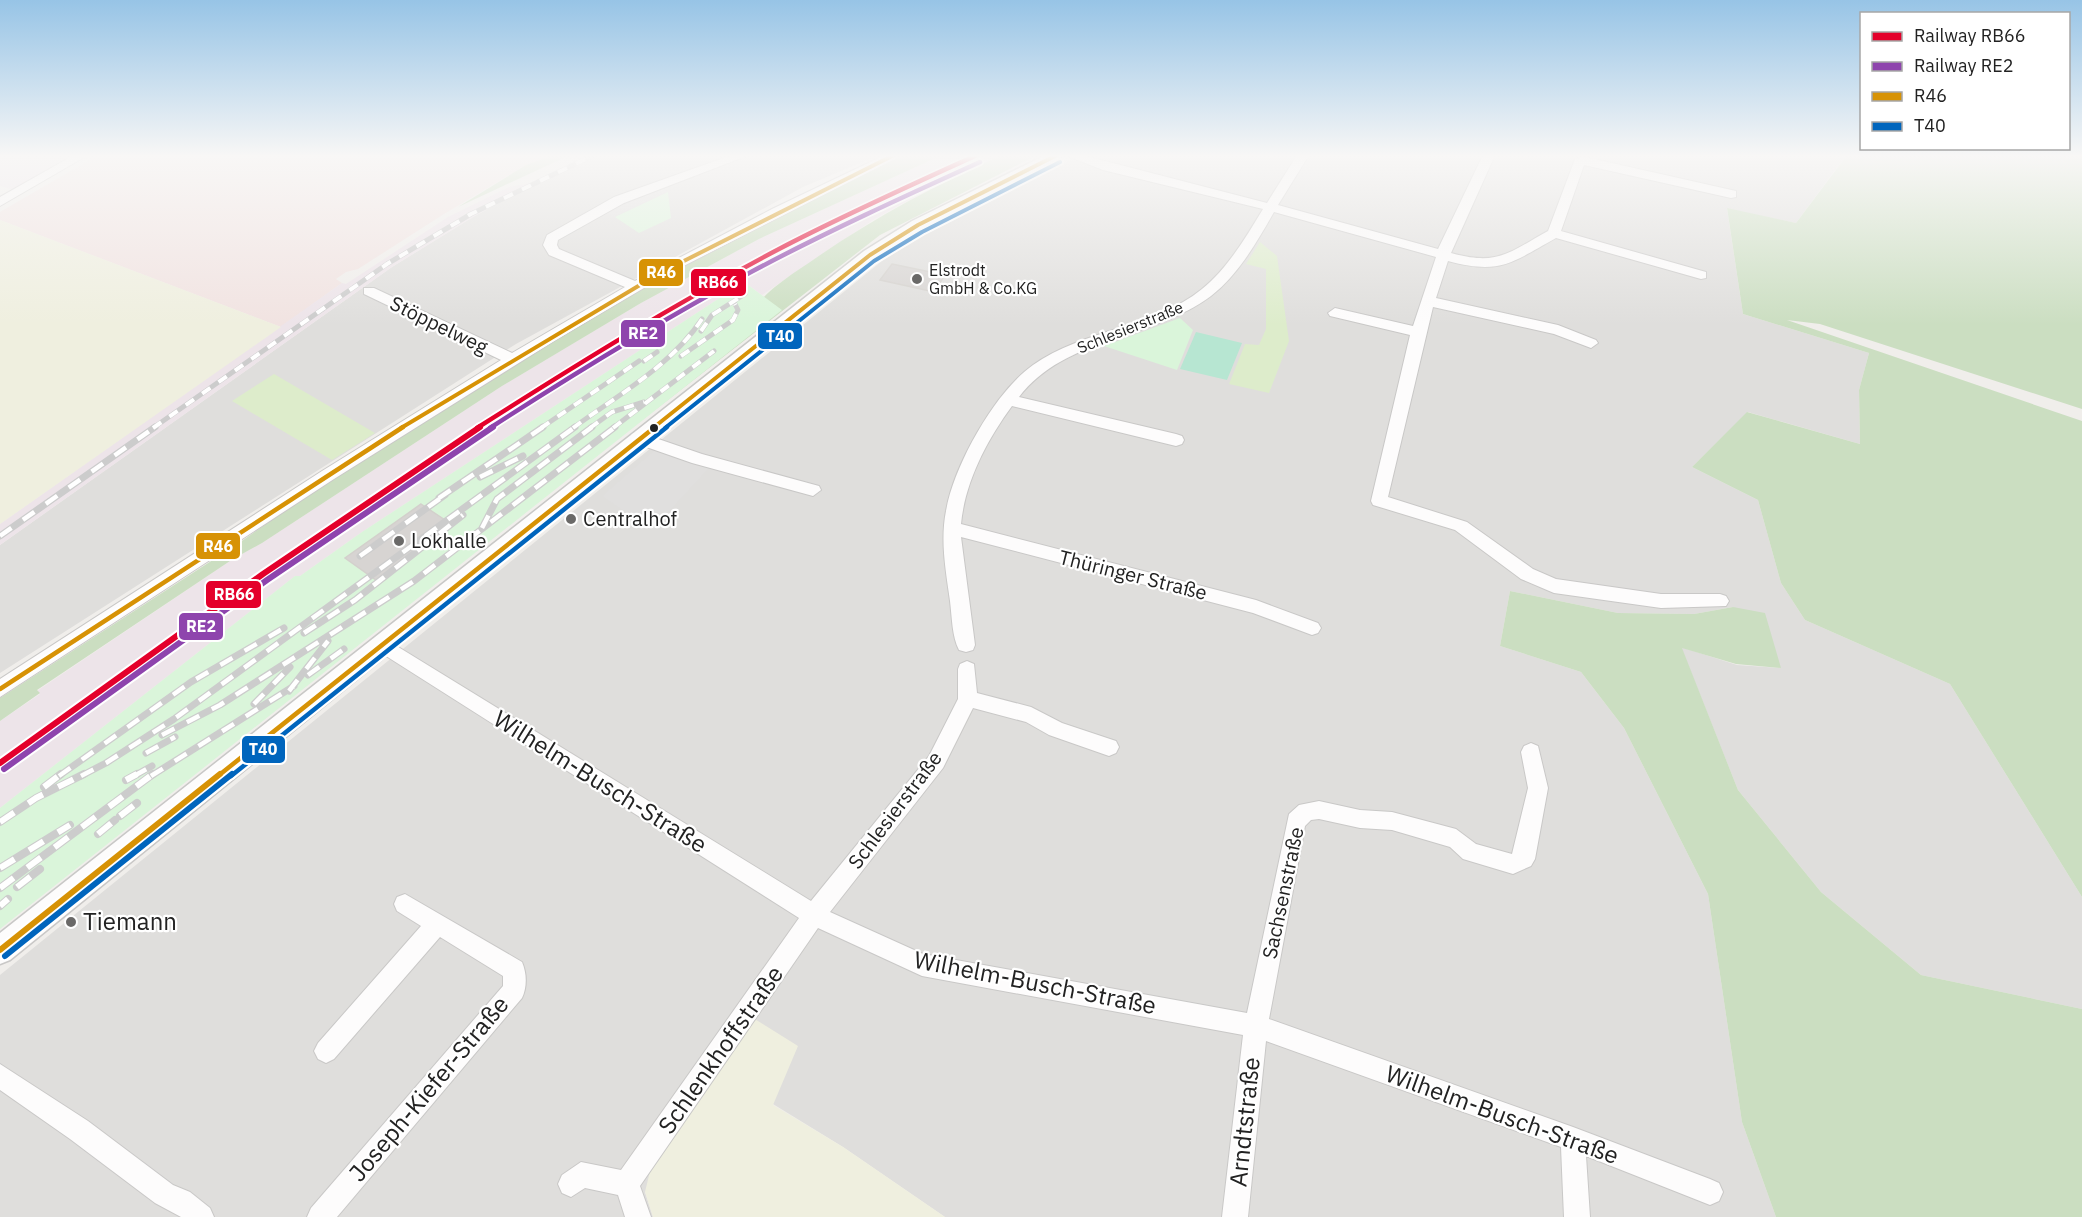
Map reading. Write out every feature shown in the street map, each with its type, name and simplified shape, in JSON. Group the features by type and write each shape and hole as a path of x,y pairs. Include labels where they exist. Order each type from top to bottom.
{"street":[{"path":"598,212 552,238 550,245 554,252 634,286"},
{"path":"0,689 234,538 378,441 509,358 634,286 773,212"},
{"path":"0,950 638,438 870,255 944,212"},
{"name":"Schlesierstraße","path":"966,645 952,528 955,499 965,473 1008,400 1029,376 1054,359 1133,325 1179,310 1208,291 1228,271 1266,212"},
{"path":"1286,212 1476,264 1505,261 1554,233 1562,212"},
{"path":"1463,212 1443,256 1418,332 1379,501 1441,518 1461,526 1527,574 1554,586 1661,601 1720,601"},
{"path":"1554,233 1701,275"},
{"name":"Stöppelweg","path":"369,291 509,358"},
{"path":"1427,301 1558,330 1592,343"},
{"path":"1335,313 1418,332"},
{"path":"1008,400 1176,440"},
{"path":"638,438 654,446 813,490"},
{"name":"Thüringer Straße","path":"952,528 1256,607 1312,628"},
{"name":"Wilhelm-Busch-Straße","path":"382,644 814,915 922,965 1256,1026 1573,1139 1710,1192"},
{"name":"Schlesierstraße","path":"814,915 936,762 968,699 967,669"},
{"path":"968,699 1031,715 1056,729 1108,747"},
{"name":"Sachsenstraße","path":"1256,1026 1296,821 1306,812 1318,810 1360,819 1392,821 1456,839 1470,852 1513,864 1524,859 1538,788 1531,752"},
{"name":"Joseph-Kiefer-Straße","path":"321,1217 514,990 514,970 436,925 405,904"},
{"name":"Schlenkhoffstraße","path":"627,1184 814,915"},
{"path":"326,1051 436,925"},
{"name":"Arndtstraße","path":"1235,1217 1256,1026"},
{"path":"0,1076 79,1130 164,1194 181,1201 201,1217"},
{"path":"1573,1139 1577,1217"},
{"path":"571,1184 581,1175 627,1184 638,1217"}],"shaded area":[{"path":"0,212 448,212 358,269 346,272 336,279 342,283 281,327 0,220"},
{"path":"459,212 483,212 392,267 0,545 0,524 342,283 346,284"},
{"path":"483,212 758,212 516,344 0,673 0,545 392,267"},
{"path":"610,212 624,212 613,217 607,213"},
{"path":"818,212 888,212 762,295 744,282 362,532 300,576 295,576 0,808 0,721 40,694 37,691 233,559 262,543 502,386 641,303 759,239"},
{"path":"970,212 1727,212 1743,314 1869,353 1859,390 1860,444 1748,412 1692,467 1758,500 1781,583 1805,620 1950,684 2082,897 2082,1009 1921,975 1821,892 1738,790 1681,647 1737,665 1781,668 1733,607 1694,614 1618,613 1510,591 1500,646 1581,672 1624,728 1708,894 1742,1122 1776,1217 945,1217 843,1147 773,1104 645,1192 653,1217 0,1217 0,975 882,261 919,238"},
{"path":"1741,212 1804,212 1796,223"},
{"path":"657,448 712,465 652,530 602,496"}],"green space":[{"path":"626,212 670,212 671,218 639,233 615,217"},
{"path":"784,212 818,212 759,239 641,303 502,386 262,543 233,559 37,690 40,693 0,721 0,698 239,543 319,487 639,287"},
{"path":"890,212 926,212 880,235 597,455 748,316 770,291 786,278"},
{"path":"1728,212 1744,212 1796,223 1804,212 2082,212 2082,409 1820,324 1787,320 2082,421 2082,897 1950,684 1805,620 1781,583 1758,500 1692,467 1747,412 1860,444 1859,390 1869,353 1743,314"},
{"path":"0,220 281,327 0,524"},
{"path":"1260,242 1277,256 1289,341 1269,393 1229,384 1245,344 1259,345 1266,329 1266,269 1246,264"},
{"path":"744,282 782,310 0,929 0,808 295,576 300,576 362,532"},
{"path":"1180,318 1193,330 1177,370 1104,346"},
{"path":"1196,332 1242,343 1227,380 1180,369"},
{"path":"274,374 375,433 332,460 232,401"},
{"path":"1510,591 1618,613 1694,614 1733,607 1765,613 1781,668 1736,664 1682,648 1738,790 1821,892 1921,975 2082,1009 2082,1217 1776,1217 1742,1122 1708,894 1624,728 1581,672 1500,646"},
{"path":"753,1018 798,1046 773,1105 843,1147 945,1217 653,1217 645,1192 652,1163"}],"building":[{"name":"Elstrodt GmbH & Co.KG","path":"892,264 945,275 934,292 880,280"},
{"name":"Lokhalle","path":"421,504 451,524 376,580 345,558"}],"railway":[{"path":"153,428 387,264 476,212"},
{"path":"701,331 712,315 745,294"},
{"path":"681,356 733,320 738,310 735,304"},
{"path":"573,428 643,379 675,351 702,319"},
{"path":"613,428 714,351"},
{"path":"644,361 657,352"},
{"path":"541,428 639,361"},
{"path":"590,428 612,412 644,402"},
{"path":"0,536 155,427"},
{"path":"439,498 543,427"},
{"path":"81,776 106,763 174,719 575,427"},
{"path":"482,528 497,499 592,427"},
{"path":"162,735 220,705 414,581 615,427"},
{"path":"480,477 523,456"},
{"path":"360,556 445,495"},
{"path":"304,633 355,600 463,515"},
{"path":"59,776 191,682 284,628"},
{"path":"292,687 328,641"},
{"path":"308,675 344,649"},
{"path":"254,704 290,667"},
{"path":"151,776 292,687"},
{"path":"289,691 292,687"},
{"path":"146,753 175,737"},
{"path":"134,776 152,766"},
{"path":"44,787 61,774"},
{"path":"0,822 36,798 84,774"},
{"path":"126,780 137,774"},
{"path":"0,888 153,774"},
{"path":"120,816 137,803"},
{"path":"98,834 115,820"},
{"path":"0,868 70,825"},
{"path":"17,887 40,869"},
{"path":"0,906 8,899"}],"rail line":[{"name":"RB66","path":"0,763 351,512 531,393 749,265 855,212"},
{"name":"RE2","path":"4,769 355,518 535,399 720,289 873,212"}],"transit line":[{"name":"R46","path":"0,689 409,423 660,273 776,212"},
{"name":"R46","path":"0,950 870,255 944,212"},
{"name":"T40","path":"5,956 874,261 922,232 962,212"}],"place":[{"name":"Elstrodt GmbH & Co.KG","path":"917,279"},
{"name":"Centralhof","path":"571,519"},
{"name":"Lokhalle","path":"399,541"},
{"name":"Tiemann","path":"71,922"}]}
